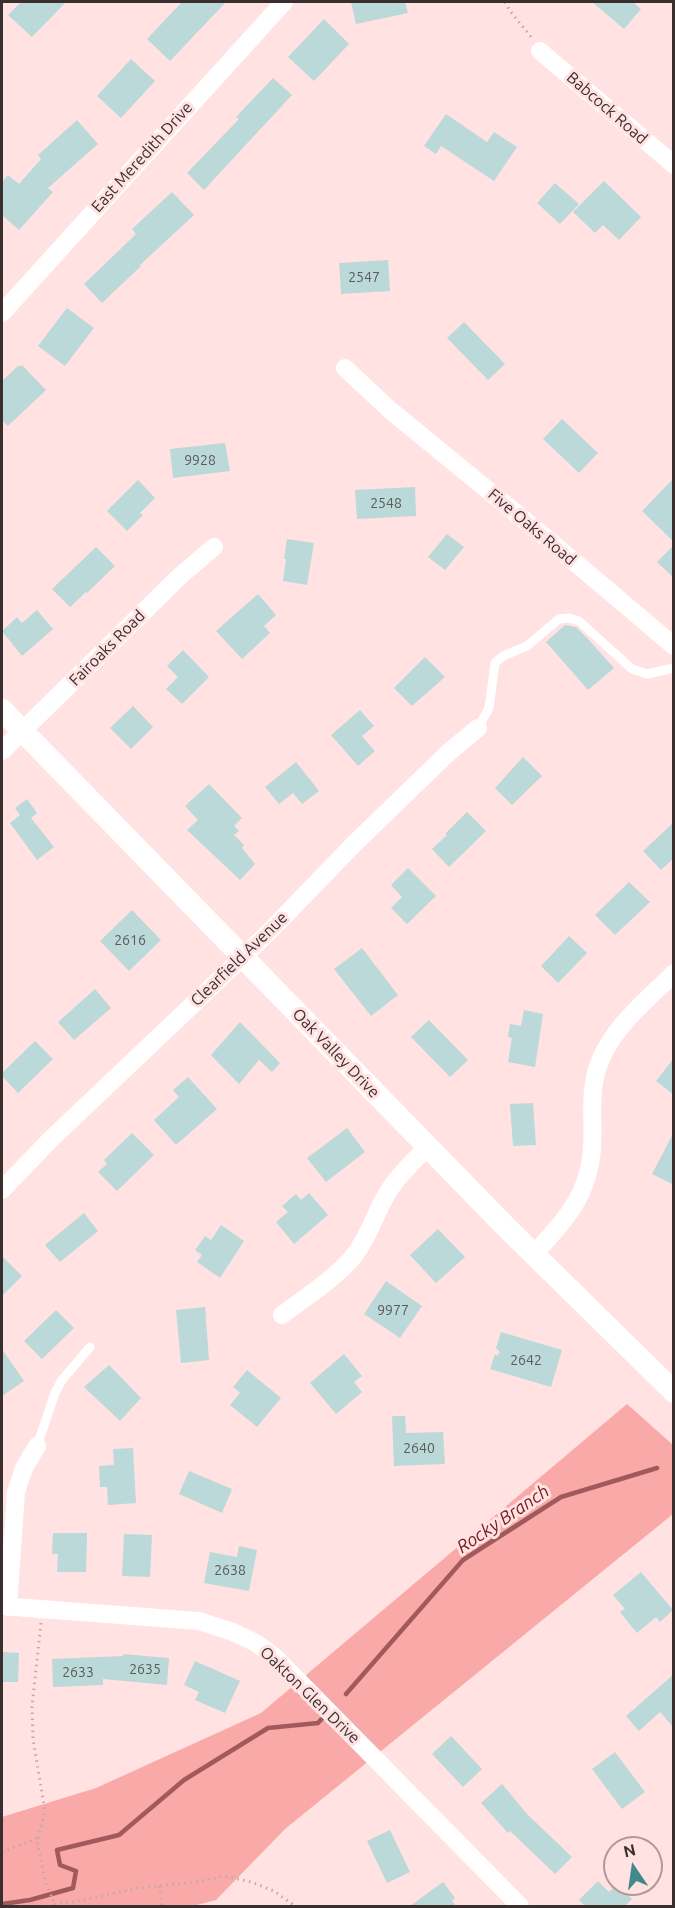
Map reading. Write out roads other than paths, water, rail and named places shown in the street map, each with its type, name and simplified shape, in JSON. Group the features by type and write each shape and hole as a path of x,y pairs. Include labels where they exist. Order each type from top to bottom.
{"street":[{"name":"East Meredith Drive","path":"2,313 284,2"},
{"name":"Babcock Road","path":"540,51 674,165"},
{"name":"Five Oaks Road","path":"345,368 390,410 674,646"},
{"name":"Fairoaks Road","path":"2,751 180,576 214,547"},
{"name":"Oak Valley Drive","path":"2,710 427,1147 674,1392"},
{"name":"Clearfield Avenue","path":"2,1190 50,1140 266,935 354,844 448,753 478,728"},
{"path":"534,1254 572,1211 582,1193 591,1155 591,1102 594,1082 600,1061 610,1041 626,1021 674,974"},
{"path":"282,1315 336,1274 354,1256 368,1235 388,1192 400,1175 427,1147"},
{"path":"5,1606 18,1483 37,1446"},
{"name":"Oakton Glen Drive","path":"5,1606 200,1621 233,1632 256,1643 276,1658 520,1906"}],"lane":[{"path":"478,728 489,708 495,663 503,656 527,646 559,619 568,618 579,621 632,669 647,674 674,668"},
{"path":"37,1446 55,1393 62,1380 90,1347"}],"waterway":[{"name":"Rocky Branch","path":"346,1694 463,1560 561,1497 657,1468"},
{"name":"Rocky Branch","path":"2,1904 30,1900 73,1888 76,1871 60,1865 57,1850 119,1835 184,1780 268,1728 318,1723 326,1714"}]}
